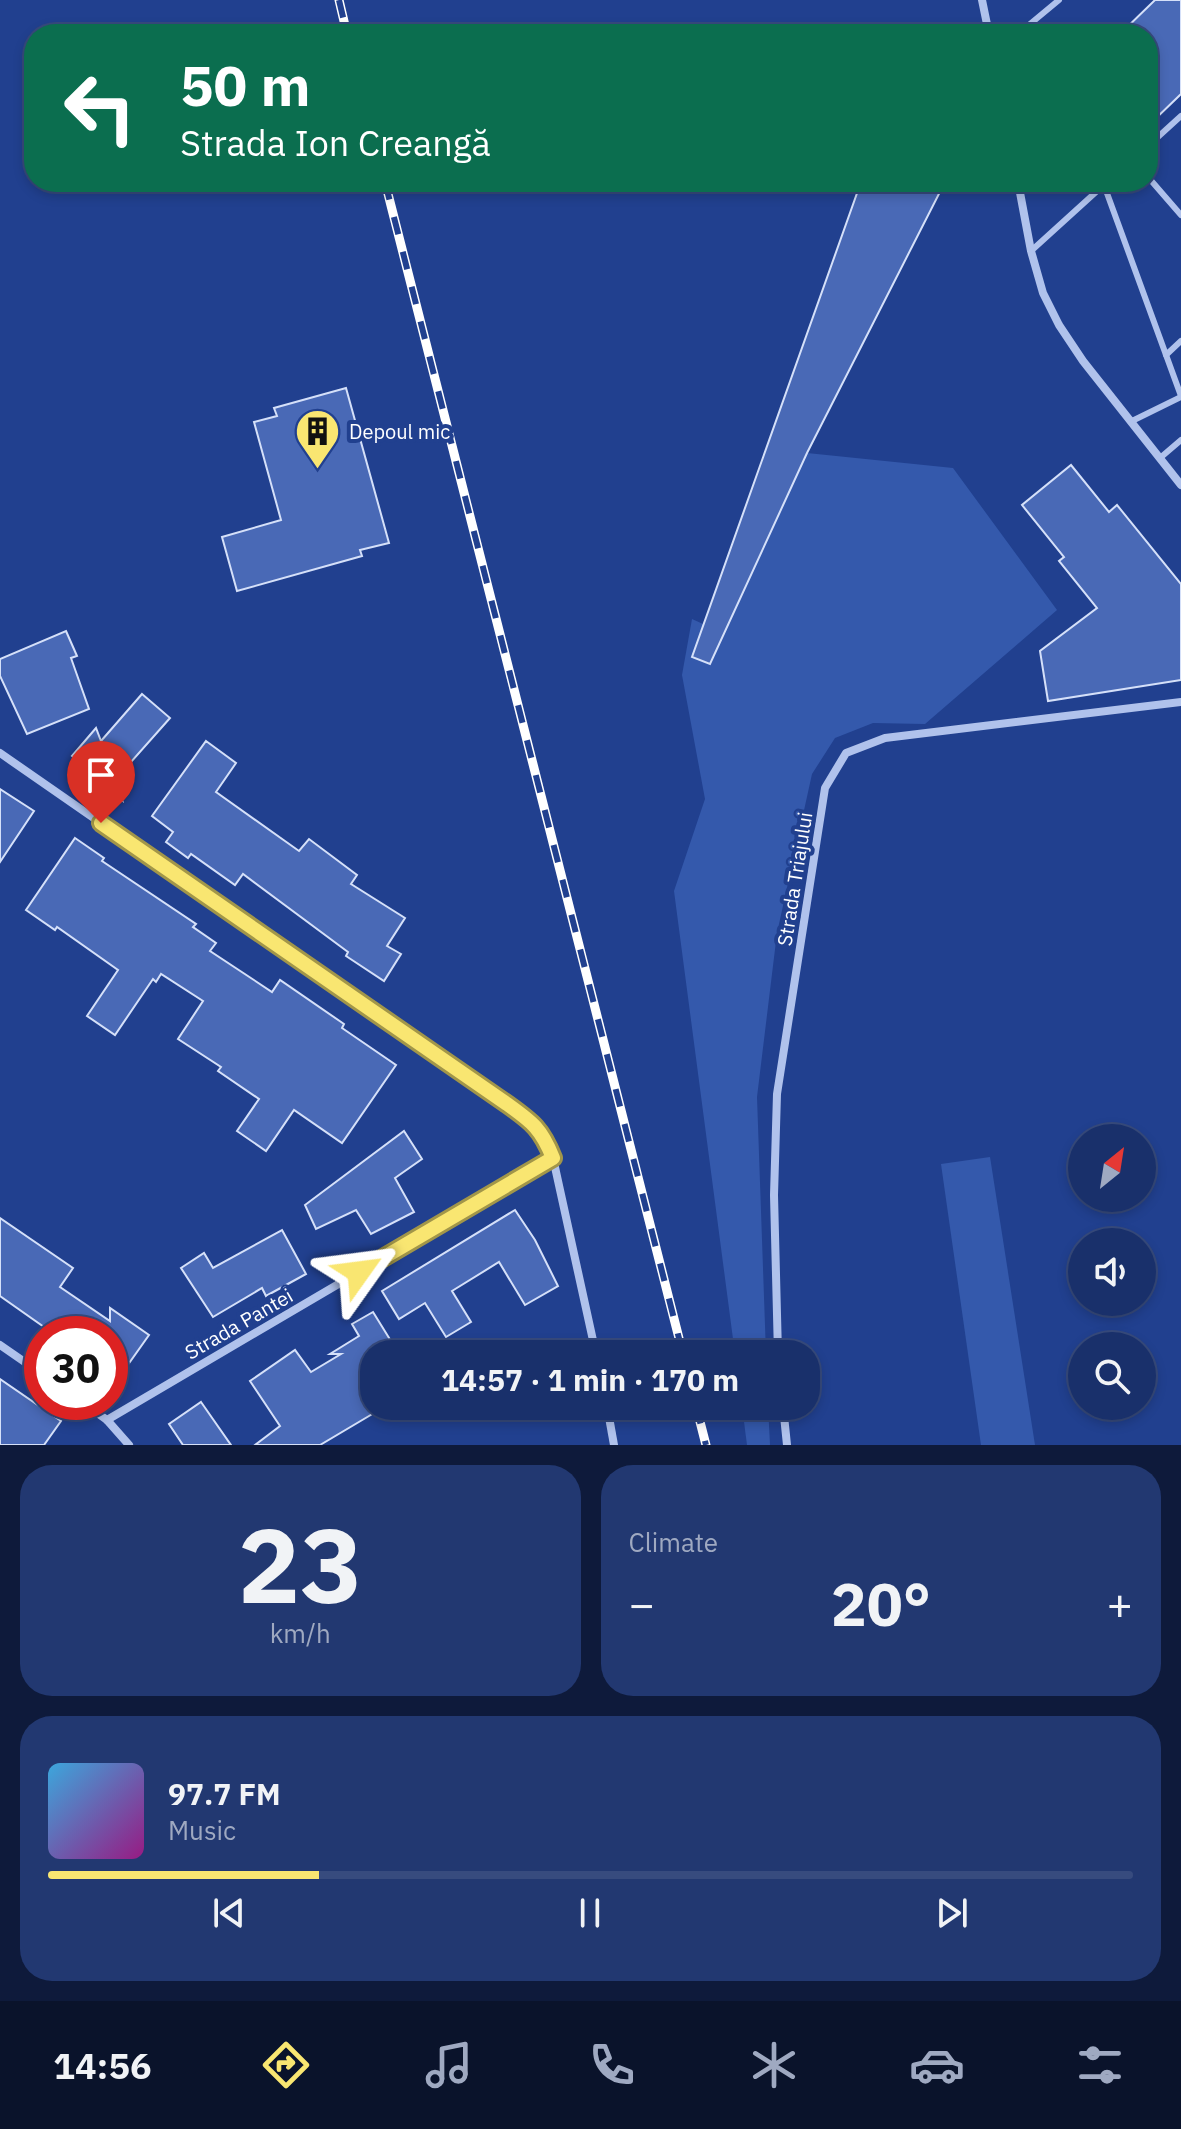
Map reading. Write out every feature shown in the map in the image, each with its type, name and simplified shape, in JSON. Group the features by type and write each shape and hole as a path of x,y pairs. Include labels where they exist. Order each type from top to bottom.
{"street":[{"path":"982,0 987,24"},
{"path":"1020,192 1043,293 1059,325 1083,361 1181,485"},
{"name":"Strada Triajului","path":"778,1340 774,1195 777,1094 825,788 846,753 885,738 1181,702"},
{"path":"0,753 533,1123 545,1138 553,1158 593,1340"},
{"name":"Strada Pantei","path":"128,1408 553,1158"},
{"path":"0,1345 24,1362"},
{"path":"107,1420 129,1445"},
{"path":"610,1420 614,1445"},
{"path":"784,1420 787,1445"}],"lane":[{"path":"1030,24 1059,0"},
{"path":"1158,137 1181,116"},
{"path":"1158,189 1181,215"},
{"path":"1031,251 1097,192"},
{"path":"1109,192 1181,396 1132,421"},
{"path":"1166,355 1181,341"},
{"path":"1160,458 1181,440"}],"shaded area":[{"path":"807,453 953,468 1057,610 925,724 873,723 835,738 812,774 777,933 757,1097 766,1340 733,1340 674,891 705,799 682,675 692,619 723,633"},
{"path":"990,1157 1035,1445 981,1445 941,1164"},
{"path":"744,1420 769,1420 770,1445 747,1445"}],"building":[{"path":"1155,0 1181,0 1181,94 1158,116 1158,24 1130,24"},
{"path":"857,192 940,192 807,453 710,664 692,657"},
{"name":"Depoul mic","path":"346,388 389,543 360,550 362,556 237,591 222,537 281,520 254,422 277,416 274,408"},
{"path":"1071,465 1109,512 1117,505 1181,584 1181,680 1048,701 1040,651 1097,608 1059,561 1064,557 1022,505"},
{"path":"66,631 77,656 71,658 89,709 27,734 0,676 0,659"},
{"path":"142,694 170,718 115,780 122,800 72,756 96,728 101,741"},
{"path":"206,741 236,763 216,792 299,851 309,839 357,875 351,884 405,918 387,946 401,954 384,981 346,956 348,952 243,874 235,885 191,854 188,858 166,842 173,832 152,816"},
{"path":"0,789 34,811 0,862"},
{"path":"75,838 104,858 102,861 196,924 193,927 216,943 210,951 272,992 280,980 396,1065 342,1143 294,1110 266,1151 237,1131 259,1099 218,1071 221,1067 178,1039 203,1001 161,974 156,982 153,979 115,1035 87,1016 118,970 57,927 55,930 26,910"},
{"path":"404,1131 422,1159 395,1178 414,1212 371,1234 356,1210 316,1229 305,1205"},
{"path":"515,1210 535,1240 558,1286 525,1305 499,1262 452,1291 471,1322 446,1337 425,1303 399,1319 382,1291"},
{"path":"0,1218 73,1268 60,1287 103,1316 28,1316 0,1296"},
{"path":"282,1230 306,1274 266,1296 262,1288 213,1317 181,1268 204,1253 213,1268"},
{"path":"110,1308 122,1316 110,1316"},
{"path":"373,1312 390,1340 360,1340 362,1420 320,1445 255,1445 280,1426 250,1381 295,1350 311,1372 341,1354 330,1354 359,1336 352,1324"},
{"path":"128,1320 149,1335 128,1365"},
{"path":"0,1379 24,1396 24,1420 61,1421 44,1445 0,1445"},
{"path":"201,1402 231,1445 183,1445 169,1424"}],"railway":[{"path":"339,0 345,24"},
{"path":"388,192 679,1340"},
{"path":"700,1420 706,1445"}],"place":[{"name":"Depoul mic","path":"318,471"}],"route":[{"path":"101,823 507,1104 533,1123 545,1138 553,1158 359,1272"}]}
